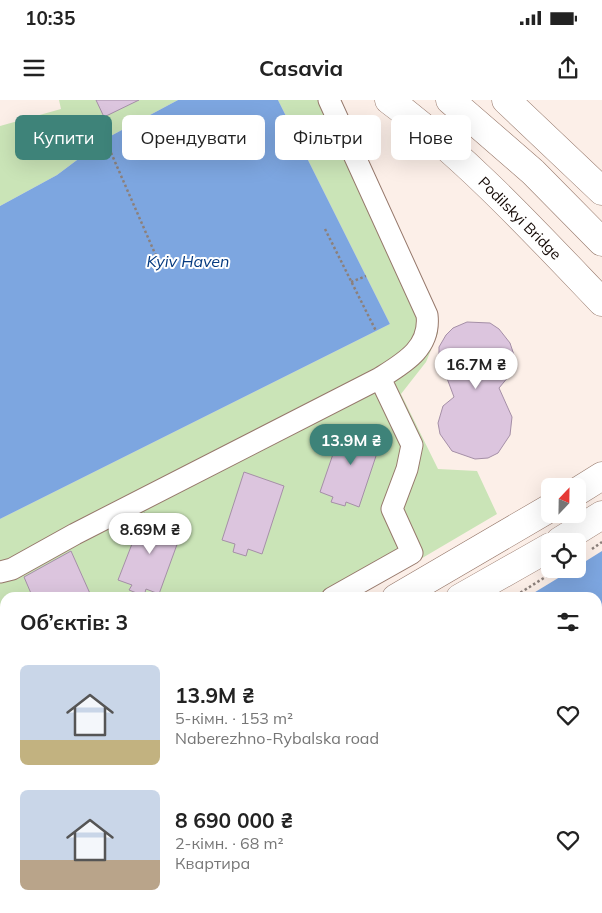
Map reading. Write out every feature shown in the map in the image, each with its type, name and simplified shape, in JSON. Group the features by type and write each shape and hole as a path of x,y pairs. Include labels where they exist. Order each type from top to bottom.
{"main road":[{"name":"Podilskyi Bridge","path":"389,100 427,128 503,199 602,302"},
{"path":"450,100 533,172 602,242"},
{"path":"506,100 602,191"},
{"path":"586,486 602,476"},
{"path":"406,592 541,513"},
{"path":"573,533 602,515"},
{"path":"471,592 541,552"}],"lane":[{"path":"0,572 12,568 380,378 410,359 417,351 426,334 427,315 329,100"},
{"path":"343,592 412,553 392,509 407,469 412,445 380,378"}],"path":[{"path":"112,155 160,265"},
{"path":"325,229 376,331"},
{"path":"351,282 366,276"},
{"path":"522,592 544,578"}],"green space":[{"path":"59,100 178,100 150,115 122,115 122,130 112,135 112,115 39,115 61,109"},
{"path":"278,100 328,100 336,115 286,115"},
{"path":"15,122 15,160 77,160 57,175 0,206 0,126"},
{"path":"308,160 359,160 437,313 438,333 426,362 401,394 438,469 477,471 497,514 364,592 0,592 0,519 390,324"}],"water":[{"name":"Kyiv Haven","path":"178,100 278,100 286,115 275,115 275,160 308,160 390,324 0,519 0,206 57,175 77,160 112,160 112,135 122,130 122,160 265,160 265,115 150,115"},
{"path":"602,551 602,592 535,592 558,578 586,578 586,561"}],"building":[{"path":"96,100 139,100 108,115 103,115"},
{"path":"467,322 490,323 499,329 510,343 514,355 509,376 499,388 512,417 510,435 498,453 488,458 475,459 452,451 440,434 438,423 443,406 454,397 439,357 439,347 453,328"},
{"path":"343,425 382,438 359,507 346,502 345,506 331,502 333,497 320,492"},
{"path":"244,472 284,486 262,554 248,549 246,556 233,552 235,544 222,540"},
{"path":"144,513 183,528 160,592 146,589 145,592 134,592 129,590 132,585 118,580"},
{"path":"71,551 89,592 30,592 24,577"}]}
